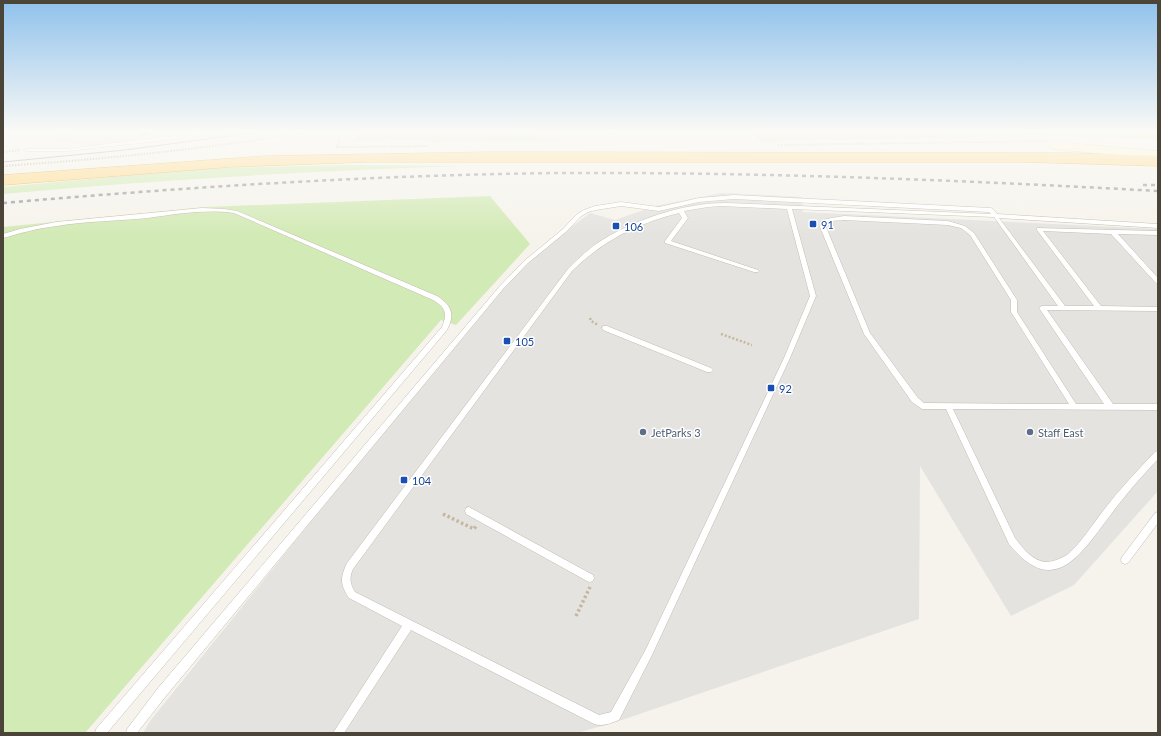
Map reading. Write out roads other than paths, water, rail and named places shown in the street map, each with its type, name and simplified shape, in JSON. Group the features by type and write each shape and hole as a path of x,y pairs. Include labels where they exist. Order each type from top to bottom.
{"highway":[{"path":"3,170 54,166"},
{"path":"3,180 184,166"}],"lane":[{"path":"131,733 162,692 501,288 526,262 582,214 595,208 621,204 659,209 699,200 750,198 992,210 1063,308"},
{"path":"789,207 813,296 786,358 649,652 615,716 608,719 598,720 352,595 346,586 344,577 350,566 570,270 578,261 607,239 639,223 681,210 704,205 789,207 1100,221 1158,226"},
{"path":"3,236 56,224 197,211 226,210 242,215 434,298 442,302 449,312 449,320 444,328 100,733"},
{"path":"681,210 685,218 667,242 756,272"},
{"path":"1074,406 1014,312 1014,300 969,231 956,224 948,223 844,218 828,220 824,223 823,227 871,342 915,400 922,406 948,406 1042,406 1074,406 1158,406"},
{"path":"1100,309 1039,229 1158,234"},
{"path":"1113,232 1158,282"},
{"path":"1110,406 1042,308 1158,309"},
{"path":"605,328 709,370"},
{"path":"948,406 1012,541 1022,554 1034,562 1046,566 1060,563 1070,558 1125,489 1158,454"},
{"path":"469,510 591,582"},
{"path":"1125,560 1155,527 1158,516"},
{"path":"338,733 409,624"}],"railway":[{"path":"3,203 142,192 351,179 560,173 784,175 1009,183 1158,191"},
{"path":"1143,185 1158,185"}],"place":[{"name":"91","path":"813,224"},
{"name":"106","path":"616,226"},
{"name":"105","path":"507,341"},
{"name":"92","path":"771,388"},
{"name":"JetParks 3","path":"643,432"},
{"name":"Staff East","path":"1030,432"},
{"name":"104","path":"404,480"}]}
